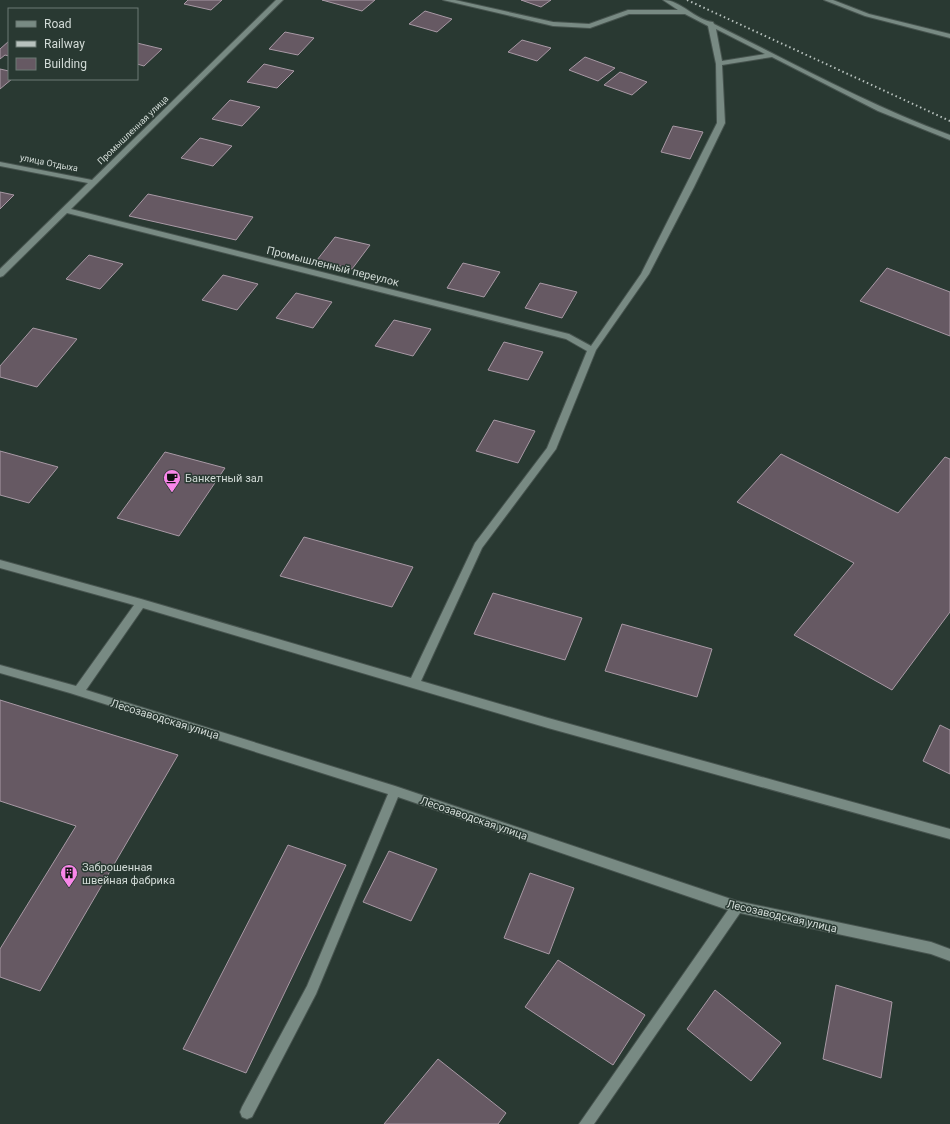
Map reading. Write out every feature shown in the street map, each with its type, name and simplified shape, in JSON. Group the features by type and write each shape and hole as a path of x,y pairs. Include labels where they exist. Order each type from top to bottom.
{"street":[{"name":"Промышленная улица","path":"0,274 280,0"},
{"path":"446,0 553,24 590,26 628,12 686,12"},
{"path":"666,0 686,12 924,129 950,138"},
{"path":"827,0 867,15 950,36"},
{"path":"414,684 478,546 552,449 592,350 645,274 721,123 719,64 711,23"},
{"path":"719,64 774,55"},
{"name":"улица Отдыха","path":"0,164 93,182"},
{"name":"Промышленный переулок","path":"65,210 569,337 592,350"},
{"path":"0,564 141,603 548,723 950,834"},
{"path":"78,692 141,603"},
{"name":"Лесозаводская улица","path":"0,669 395,791 737,908 931,948 950,955"},
{"path":"247,1112 312,990 395,791"},
{"path":"586,1124 737,908"}],"building":[{"path":"188,0 222,0 211,10 184,4"},
{"path":"322,0 375,0 362,11"},
{"path":"521,0 551,0 541,7"},
{"path":"425,11 452,19 437,32 409,24"},
{"path":"285,32 314,38 298,55 269,49"},
{"path":"522,40 551,48 537,61 508,52"},
{"path":"8,42 8,56 5,55 0,59 0,49"},
{"path":"138,43 162,49 144,66 138,64"},
{"path":"585,57 615,68 598,81 569,70"},
{"path":"264,64 294,71 277,88 247,82"},
{"path":"0,69 8,71 8,80 11,80 0,89"},
{"path":"620,72 647,82 632,95 604,85"},
{"path":"230,100 260,107 242,126 212,119"},
{"path":"673,126 703,132 690,159 661,152"},
{"path":"200,138 232,146 213,166 181,158"},
{"path":"0,192 14,195 0,209"},
{"path":"148,194 253,217 236,240 129,216"},
{"path":"335,237 370,245 352,269 317,260"},
{"path":"89,255 123,264 100,289 66,279"},
{"path":"463,263 500,272 484,297 447,288"},
{"path":"887,268 950,292 950,336 860,301"},
{"path":"223,275 258,284 237,310 202,300"},
{"path":"540,283 577,292 562,318 525,308"},
{"path":"296,293 332,302 313,328 276,318"},
{"path":"394,320 431,329 413,356 375,346"},
{"path":"33,328 77,339 37,387 0,377 0,366"},
{"path":"504,342 543,352 528,380 488,370"},
{"path":"494,420 535,431 518,463 476,451"},
{"path":"0,451 58,467 29,503 0,495"},
{"name":"Банкетный зал","path":"165,452 225,468 179,536 117,518"},
{"path":"781,454 898,513 945,457 950,459 950,612 892,690 794,635 854,563 737,502"},
{"path":"304,537 413,567 392,607 280,576"},
{"path":"493,593 582,618 565,660 474,634"},
{"path":"622,624 712,649 697,697 605,671"},
{"name":"Заброшенная швейная фабрика","path":"0,700 178,755 40,991 0,977 0,949 76,826 0,801"},
{"path":"940,725 950,730 950,774 923,761"},
{"path":"288,845 346,865 246,1073 183,1049"},
{"path":"389,851 437,869 411,921 363,902"},
{"path":"530,873 574,888 549,954 504,938"},
{"path":"558,960 645,1015 613,1065 525,1007"},
{"path":"836,985 892,1002 881,1078 823,1059"},
{"path":"715,990 781,1043 751,1081 687,1029"},
{"path":"438,1059 506,1113 498,1124 384,1124"}],"railway":[{"path":"687,0 950,121"}],"place":[{"name":"Банкетный зал","path":"172,493"},
{"name":"Заброшенная швейная фабрика","path":"69,888"}]}
